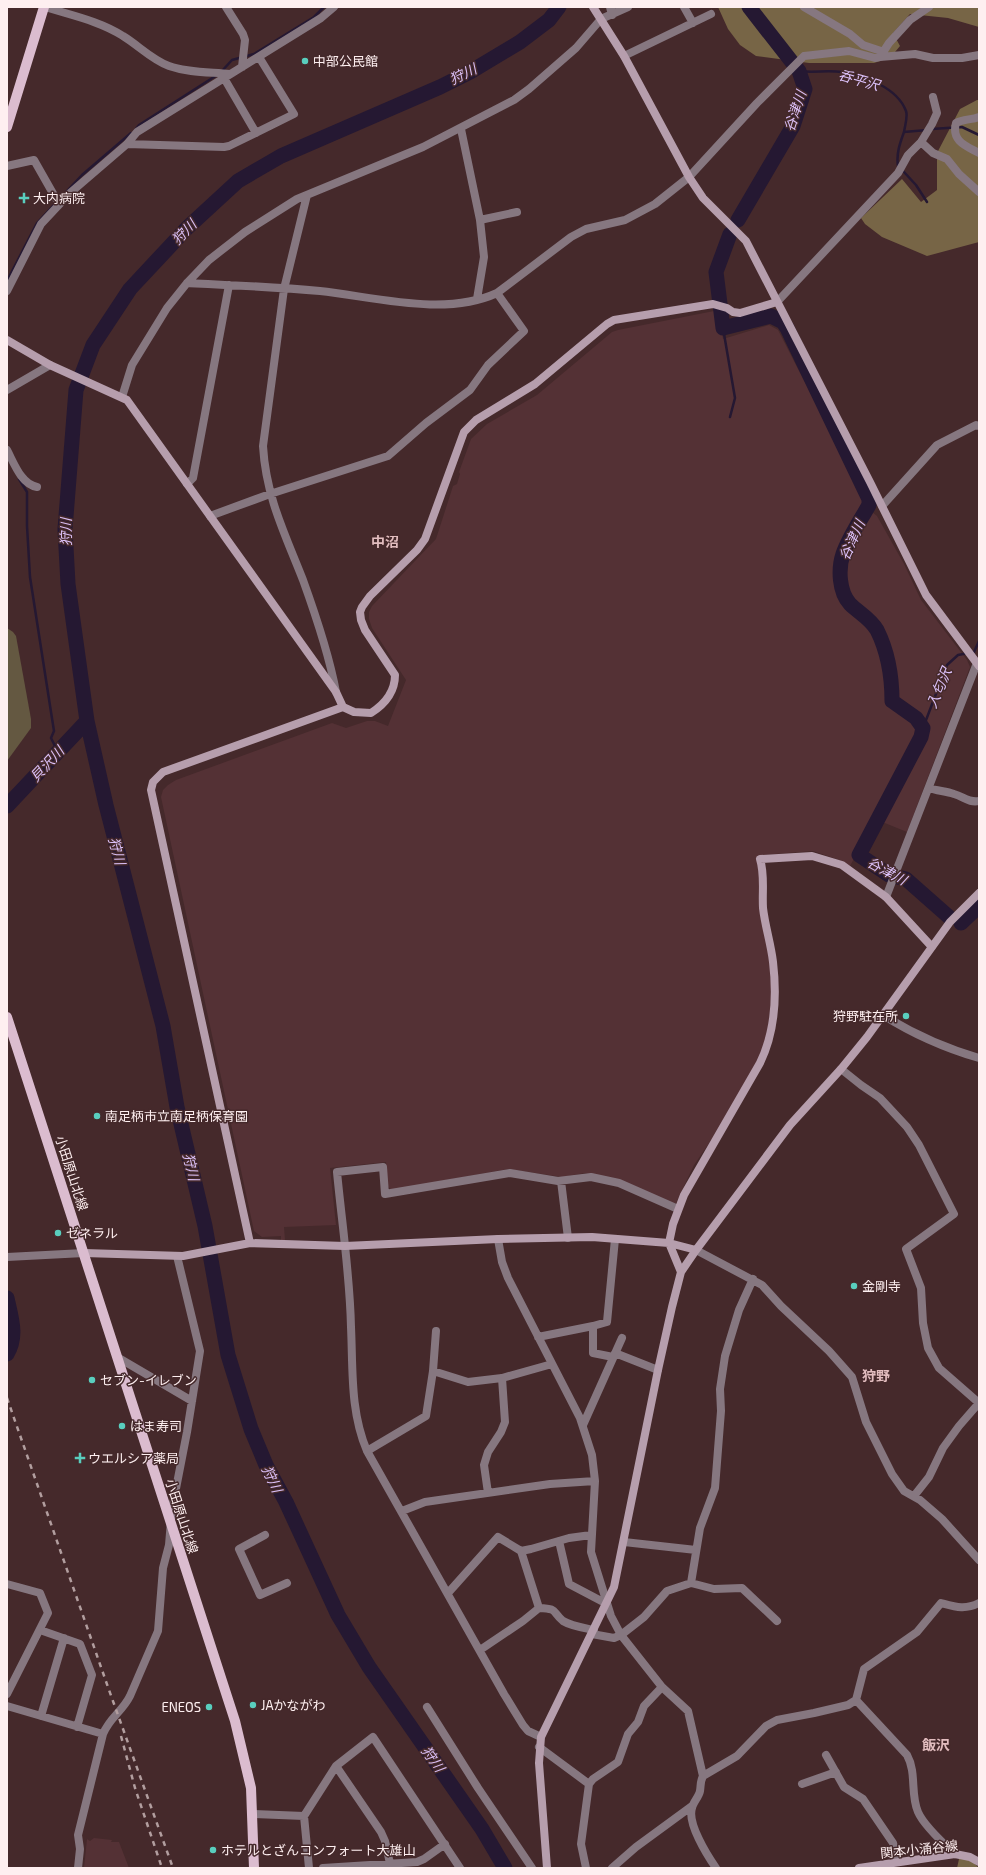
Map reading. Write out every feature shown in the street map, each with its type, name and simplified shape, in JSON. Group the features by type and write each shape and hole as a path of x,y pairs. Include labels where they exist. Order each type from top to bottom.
{"main road":[{"path":"7,127 44,7"},
{"name":"小田原山北線","path":"7,1017 235,1721 251,1788 254,1868"}],"street":[{"path":"44,7 117,33 167,66 184,71 227,76"},
{"path":"226,7 243,34 245,40 242,67"},
{"path":"7,291 41,224 59,204 127,144 137,132 321,18 334,7"},
{"path":"593,7 624,56 689,177 703,198 746,241 882,506 926,596 978,664 886,897"},
{"path":"122,397 132,365 148,337 187,283 209,260 245,232 270,215 307,195 423,147 461,129 514,100 529,89 576,48 601,19 611,11 628,7"},
{"path":"684,7 693,23"},
{"path":"804,7 850,34 863,45 882,54 915,54 933,58 962,58 979,55"},
{"path":"187,283 319,291 411,303 442,304 487,297 497,293 571,238 586,229 625,220 639,214 655,204 689,177 757,103 804,56 850,50 875,58 882,54 889,43 910,20 929,7"},
{"path":"624,56 711,14"},
{"path":"127,144 224,147 229,146 294,114 259,57"},
{"path":"227,76 256,133"},
{"path":"7,340 64,371 127,400 336,692 343,707 354,712 371,713 388,698 395,684 395,675 361,620 362,607 370,596 417,550 425,539 464,432 468,427 526,391 607,324 614,320 713,304 727,308 733,312 740,313 777,302 898,173 908,155 921,142 932,124 937,113 933,97"},
{"path":"979,117 971,120 961,120 956,124 954,131 955,137 960,142 979,153"},
{"path":"461,129 480,220 484,257 477,299"},
{"path":"921,142 933,153 947,159 959,174 979,192"},
{"path":"7,166 34,160 59,204"},
{"path":"307,195 284,289 263,446 264,466 270,494 303,581 332,669 336,692"},
{"path":"480,220 517,212"},
{"path":"187,484 193,478 230,285"},
{"path":"210,516 270,494 388,456 426,423 470,390 488,365 524,331 497,293"},
{"path":"7,390 50,364"},
{"path":"882,506 937,445 976,425 979,426"},
{"path":"7,450 22,478 30,486 37,487"},
{"path":"248,1243 151,786 155,778 163,772 343,707"},
{"path":"928,788 943,793 953,794 972,802 979,801"},
{"path":"681,1272 669,1242 678,1209 684,1195 766,1051 774,1015 775,990 773,961 764,908 763,868 760,859 812,856 842,865 886,897 932,947"},
{"path":"547,1868 539,1747 542,1737 614,1587 658,1370 681,1272 790,1125 841,1069 883,1015 950,922 979,893"},
{"path":"883,1015 900,1026 953,1050 979,1058"},
{"path":"841,1069 861,1086 880,1098 907,1127 919,1145 954,1214 906,1249 921,1288 923,1323 928,1348 939,1368 979,1403 959,1426 943,1448 929,1477 914,1496"},
{"path":"542,1737 528,1731 523,1725 367,1450 358,1429 351,1371 351,1327 345,1246 337,1172 382,1167 385,1194 510,1173 561,1181 591,1177 619,1183 678,1209"},
{"path":"561,1181 568,1238"},
{"path":"7,1257 84,1253 180,1256 248,1243 345,1246 498,1239 568,1238 615,1238 669,1242 696,1250 762,1285 781,1306 829,1350 852,1378 863,1415 880,1453 904,1491 914,1496 942,1519 979,1560"},
{"path":"538,1337 607,1322 615,1238"},
{"path":"498,1239 502,1262 508,1278 583,1425 592,1455 595,1481 591,1552 611,1616 621,1635 662,1687 688,1711 703,1776"},
{"path":"78,1868 80,1849 78,1835 103,1734 108,1723 126,1703 130,1696 158,1630 161,1609 161,1588 169,1545 172,1509 200,1351 180,1256"},
{"path":"691,1583 700,1528 714,1488 721,1411 720,1389 726,1356 739,1310 753,1279"},
{"path":"593,1326 593,1353 614,1355 658,1370"},
{"path":"367,1450 426,1416 433,1371 436,1331"},
{"path":"583,1425 622,1338"},
{"path":"117,1358 192,1401"},
{"path":"433,1371 468,1382 502,1378 552,1364"},
{"path":"488,1493 484,1465 488,1452 501,1432 504,1422 502,1378"},
{"path":"402,1511 425,1502 550,1484 595,1481"},
{"path":"265,1535 239,1549 260,1595 287,1583"},
{"path":"448,1593 498,1537 521,1550 591,1535"},
{"path":"559,1541 569,1584 607,1604"},
{"path":"624,1542 696,1550"},
{"path":"521,1550 539,1608"},
{"path":"480,1650 523,1621 539,1608 556,1611 563,1621 614,1638 621,1635 644,1617 668,1591 691,1583 714,1589 742,1588 777,1621"},
{"path":"7,1584 40,1593 48,1613 7,1694"},
{"path":"716,1868 707,1855 696,1831 691,1812 692,1806 700,1792 700,1782 703,1776 737,1756 766,1726 777,1720 848,1705 856,1700 864,1669 917,1632 942,1603 960,1608 970,1608 979,1603"},
{"path":"40,1630 80,1644 92,1675 77,1727"},
{"path":"41,1716 64,1638"},
{"path":"586,1868 581,1844 589,1784 593,1779 618,1762 628,1734 638,1722 644,1706 662,1687"},
{"path":"856,1700 907,1755 912,1765 918,1813 941,1841 955,1854"},
{"path":"7,1706 103,1734"},
{"path":"427,1707 478,1788 532,1868"},
{"path":"309,1868 304,1816 336,1766 373,1737 460,1868"},
{"path":"539,1747 589,1784"},
{"path":"826,1755 844,1786 863,1799 893,1843 898,1862"},
{"path":"336,1766 381,1832 385,1841 391,1866"},
{"path":"802,1784 836,1772"},
{"path":"612,1868 636,1847 692,1806"},
{"path":"252,1814 304,1816"},
{"path":"323,1868 391,1866 417,1862 424,1859 445,1844"},
{"name":"関本小涌谷線","path":"860,1868 955,1854 970,1857 979,1862"}],"shaded area":[{"path":"718,7 979,7 979,27 948,18 910,14 893,33 900,46 886,59 874,63 809,63 756,56 740,45 728,29"},
{"path":"979,100 979,242 927,256 882,237 865,224 861,218 902,179 921,202 937,190 937,153 960,109"},
{"path":"714,311 719,318 723,339 769,325 778,330 859,488 872,512 877,516 904,564 921,600 967,660 970,667 907,832 875,819 850,866 842,861 813,851 761,855 772,996 767,1034 760,1057 714,1136 694,1165 676,1203 670,1203 617,1180 585,1173 562,1177 508,1169 391,1190 387,1185 386,1162 330,1168 336,1225 284,1227 285,1240 281,1240 281,1236 262,1237 254,1231 161,797 163,790 176,780 332,723 346,728 367,721 375,721 388,726 406,680 372,628 369,619 369,612 372,606 436,539 453,486 457,484 460,474 459,472 471,439 487,424 537,395 612,332"},
{"path":"7,628 16,636 31,719 31,728 7,761"},
{"path":"94,1838 112,1840 111,1842 119,1842 129,1868 84,1868 87,1839 90,1841"},
{"path":"962,1857 974,1863 979,1868 957,1868 959,1859"}],"waterway":[{"path":"221,72 232,60 254,54 314,17 324,7"},
{"name":"狩川","path":"505,1868 482,1829 369,1667 338,1615 286,1502 266,1465 251,1429 228,1355 205,1226 177,1107 163,1026 106,805 87,721 68,584 65,529 76,390 93,345 130,289 187,228 238,181 281,156 440,87 470,72 520,42 549,20 559,7"},
{"name":"谷津川","path":"738,220 793,126 805,89 799,71 749,7"},
{"name":"呑平沢","path":"799,71 842,72 860,76 879,84 888,89 902,103 907,113 904,132 927,130"},
{"path":"135,130 139,125 217,75"},
{"name":"呑平沢","path":"932,129 962,127 979,135"},
{"path":"898,166 898,153 904,132"},
{"path":"7,281 37,223 82,175 131,133"},
{"path":"904,172 916,185 927,202"},
{"name":"谷津川","path":"730,234 716,272 723,328 771,316 783,322 787,328 869,499 869,505 851,535 841,560 840,580 846,599 868,619 877,630 881,638 889,664 892,701 916,718 923,728 921,737 859,855 889,875 906,879 949,917"},
{"path":"723,328 735,398 730,417"},
{"path":"19,479 27,492 30,577 54,731 51,738 58,752"},
{"name":"入匂沢","path":"923,728 947,665 958,655 974,652 979,641"},
{"name":"貝沢川","path":"7,806 87,721"},
{"name":"谷津川","path":"961,923 979,906"},
{"name":"貝沢川","path":"7,1298 13,1326 12,1340 7,1354"}],"railway":[{"path":"7,1398 173,1868"},
{"path":"121,1736 135,1788 162,1868"}],"place":[{"name":"中部公民館","path":"305,61"},
{"name":"大内病院","path":"24,198"},
{"name":"狩野駐在所","path":"906,1016"},
{"name":"南足柄市立南足柄保育園","path":"97,1116"},
{"name":"ゼネラル","path":"58,1233"},
{"name":"金剛寺","path":"854,1286"},
{"name":"セブン-イレブン","path":"92,1380"},
{"name":"はま寿司","path":"122,1426"},
{"name":"ウエルシア薬局","path":"80,1458"},
{"name":"JAかながわ","path":"253,1705"},
{"name":"ENEOS","path":"209,1707"},
{"name":"ホテルとざんコンフォート大雄山","path":"213,1850"}],"district":[{"name":"中沼","path":"385,542"},
{"name":"狩野","path":"876,1376"},
{"name":"飯沢","path":"936,1745"}]}
